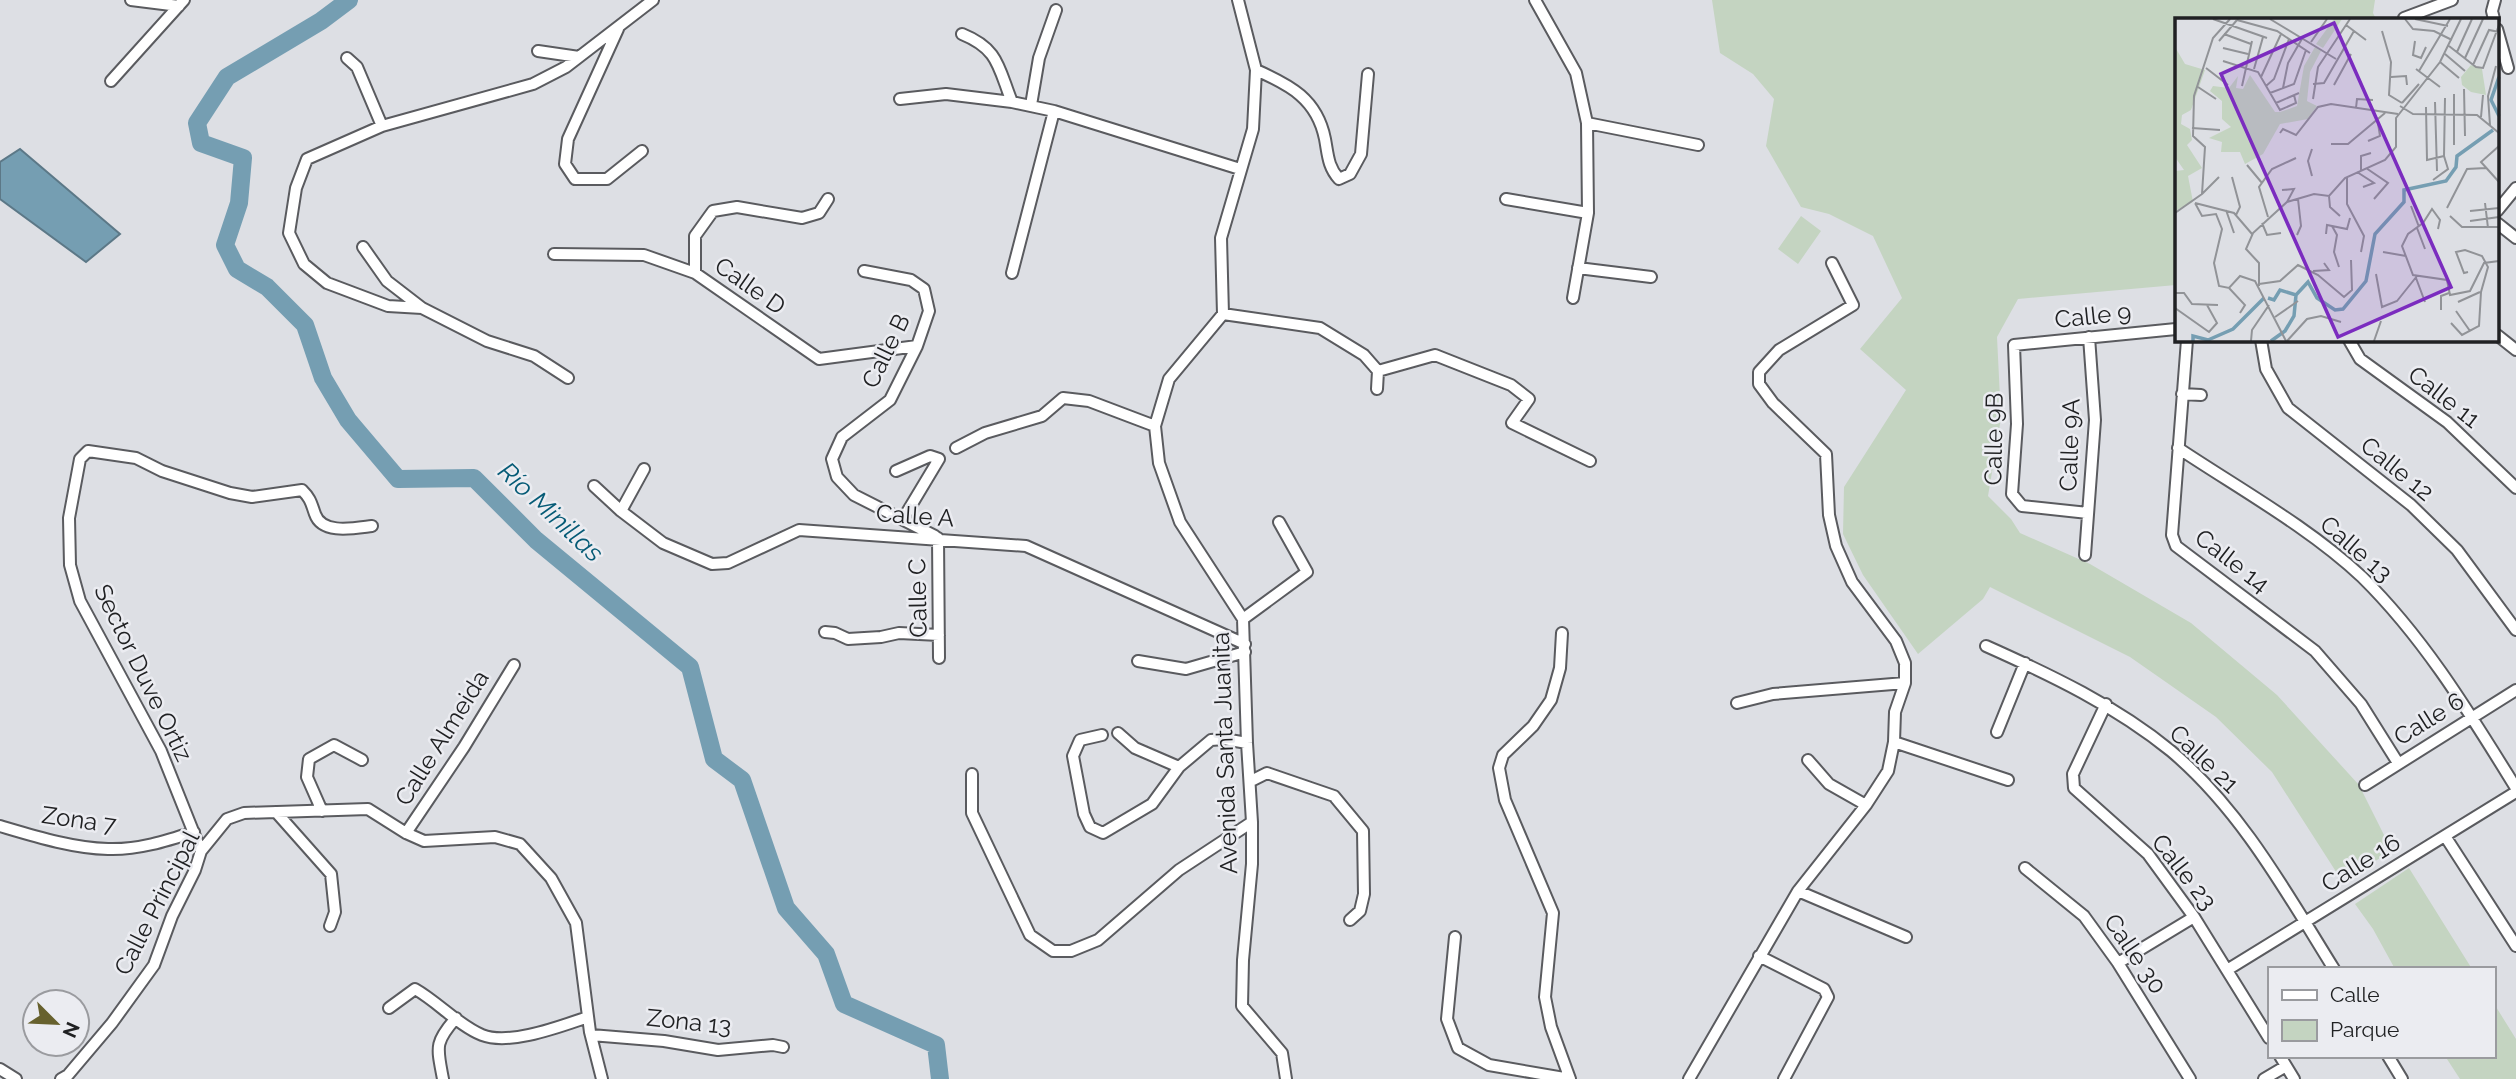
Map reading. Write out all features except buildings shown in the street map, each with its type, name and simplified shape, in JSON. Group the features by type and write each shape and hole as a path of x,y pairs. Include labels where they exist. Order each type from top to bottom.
{"street":[{"path":"131,0 181,3"},
{"path":"422,308 387,306 327,283 304,264 289,233 296,188 307,159 382,126 533,85 566,67 653,0"},
{"path":"1238,0 1256,70 1253,129 1221,238 1223,314 1320,328 1364,355 1378,370 1377,389"},
{"path":"1535,0 1576,74 1587,123 1588,213 1573,298"},
{"path":"2404,18 2452,0"},
{"path":"2494,18 2492,11 2495,0"},
{"path":"111,81 181,3"},
{"path":"1031,106 1039,58 1056,10"},
{"path":"619,26 568,139 565,164 575,179 607,179 642,150"},
{"path":"2498,33 2508,68"},
{"path":"962,34 978,41 992,52 1012,102"},
{"path":"538,51 579,57"},
{"path":"347,58 357,67 382,126"},
{"path":"1256,70 1287,83 1312,105 1324,135 1330,169 1339,179 1350,174 1361,153 1368,74"},
{"path":"900,99 946,94 1012,102 1054,111 1240,169"},
{"path":"1012,273 1054,111"},
{"path":"1587,123 1698,145"},
{"path":"2498,210 2516,188"},
{"path":"695,274 695,236 713,211 737,207 802,218 819,214 828,199"},
{"path":"1506,199 1588,213"},
{"path":"2498,224 2516,239"},
{"path":"363,247 387,281 422,308 487,341 534,356 568,378"},
{"name":"Calle D","path":"554,254 644,255 695,274 819,359 917,346"},
{"path":"1689,1079 1798,891 1866,805 1888,771 1894,742 1895,712 1905,683 1905,663 1896,640 1852,582 1836,546 1829,514 1826,454 1773,403 1759,384 1759,372 1779,351 1853,305 1832,263"},
{"path":"1578,268 1651,277"},
{"name":"Calle B","path":"864,271 911,280 924,289 929,311 917,346 890,400 842,437 832,459 838,477 854,495 939,538"},
{"name":"Avenida Santa Juanita","path":"1223,314 1169,379 1155,426 1159,463 1180,522 1243,619 1252,864 1243,960 1242,1006 1282,1053 1286,1079"},
{"name":"Calle 9","path":"2014,345 2175,328"},
{"path":"2498,335 2516,350"},
{"name":"Calle 9A","path":"2085,555 2095,421 2089,337"},
{"name":"Calle 14","path":"2187,341 2172,535 2176,547 2315,651 2361,704 2398,764"},
{"name":"Calle 12","path":"2261,341 2266,369 2288,408 2411,505 2457,550 2516,630"},
{"name":"Calle 11","path":"2350,341 2360,359 2447,422 2516,488"},
{"name":"Calle 9B","path":"2014,345 2017,424 2012,495 2022,506 2088,513"},
{"path":"1378,370 1436,355 1511,386 1530,400 1512,423 1590,461"},
{"path":"2182,394 2201,396"},
{"path":"956,448 985,433 1042,416 1063,398 1089,401 1155,426"},
{"name":"Calle 13","path":"2178,448 2319,541 2361,577 2417,636 2472,717 2516,790"},
{"name":"Sector Duve Ortiz","path":"201,851 161,751 80,600 70,565 69,518 80,459 88,450 136,458 162,471 230,493 252,497 302,490 312,500 315,517 325,527 372,526"},
{"path":"896,471 930,456 939,459 903,519"},
{"path":"621,511 644,469"},
{"name":"Calle A","path":"594,486 663,543 712,564 728,563 799,530 1026,546 1245,648"},
{"path":"1243,619 1307,572 1279,522"},
{"name":"Calle C","path":"939,538 939,658"},
{"path":"825,632 848,639 881,638 899,633 939,635"},
{"path":"1454,937 1447,1019 1458,1048 1489,1065 1570,1079 1551,1027 1545,997 1553,913 1505,800 1499,768 1503,755 1533,726 1550,700 1560,668 1562,633"},
{"name":"Calle 21","path":"1986,646 2106,704 2172,752 2220,800 2261,853 2332,967"},
{"path":"1138,661 1186,669 1245,648"},
{"path":"1997,732 2025,663"},
{"name":"Calle Almeida","path":"406,834 514,665"},
{"path":"1737,703 1773,694 1905,683"},
{"name":"Calle 6","path":"2365,785 2516,690"},
{"name":"Calle 23","path":"2106,704 2073,774 2074,789 2148,855 2194,917 2268,1036"},
{"path":"1118,733 1135,748 1179,766"},
{"path":"1102,735 1080,740 1073,756 1084,814 1090,827 1103,833 1152,804 1179,766 1211,740 1247,743"},
{"path":"1894,742 2008,780"},
{"path":"322,811 307,777 309,759 334,745 362,760"},
{"path":"1808,760 1829,784 1866,805"},
{"path":"1251,781 1267,773 1334,796 1363,831 1364,894 1360,912 1350,920"},
{"path":"972,774 972,813 1030,935 1053,951 1071,951 1098,940 1179,870 1252,822"},
{"name":"Calle 16","path":"2227,970 2516,790"},
{"name":"Calle Principal","path":"61,1079 68,1075 112,1023 154,965 201,851 227,819 244,813 368,809 406,834 424,841 495,837 520,844 551,878 576,923 588,1017 602,1079"},
{"path":"276,812 331,874 335,912 330,926"},
{"name":"Zona 7","path":"0,826 47,839 107,849 144,846 194,832"},
{"path":"2445,836 2516,946"},
{"name":"Calle 30","path":"2025,868 2084,916 2118,963 2190,1079"},
{"path":"1798,891 1906,937"},
{"path":"2118,963 2194,917"},
{"path":"1759,956 1824,989 1828,997 1784,1079"},
{"path":"389,1008 415,989 483,1035 503,1038 543,1031 588,1017"},
{"path":"443,1079 438,1051 441,1035 456,1018"},
{"name":"Zona 13","path":"591,1035 664,1041 718,1050 773,1045 783,1047"},
{"path":"2389,1058 2402,1079"},
{"path":"2264,1079 2283,1061 2294,1079"},
{"path":"0,1069 16,1079"}],"green space":[{"path":"1712,0 2375,0 2373,13 2376,18 2175,18 2175,285 2018,299 1997,337 2001,418 1988,496 2011,519 2020,533 2090,564 2191,623 2277,695 2359,785 2392,851 2342,881 2272,772 2216,717 2130,657 1990,587 1983,599 1918,654 1863,575 1843,534 1844,487 1906,390 1860,349 1902,298 1873,236 1829,214 1801,207 1766,146 1774,99 1753,74 1720,53"},
{"path":"1801,216 1821,231 1798,264 1778,249"},
{"path":"2409,868 2471,967 2394,967 2373,929 2355,904"},
{"path":"2495,1005 2516,1039 2516,1079 2460,1079 2446,1058 2495,1058"}],"water":[{"path":"20,149 120,234 86,262 0,199 0,162"}],"waterway":[{"name":"Río Minillas","path":"349,0 321,21 227,77 197,123 201,143 243,158 239,203 225,245 237,269 267,287 305,325 323,378 348,420 398,479 474,478 536,540 690,667 714,759 742,780 786,908 826,954 844,1004 936,1045 940,1079"}]}
